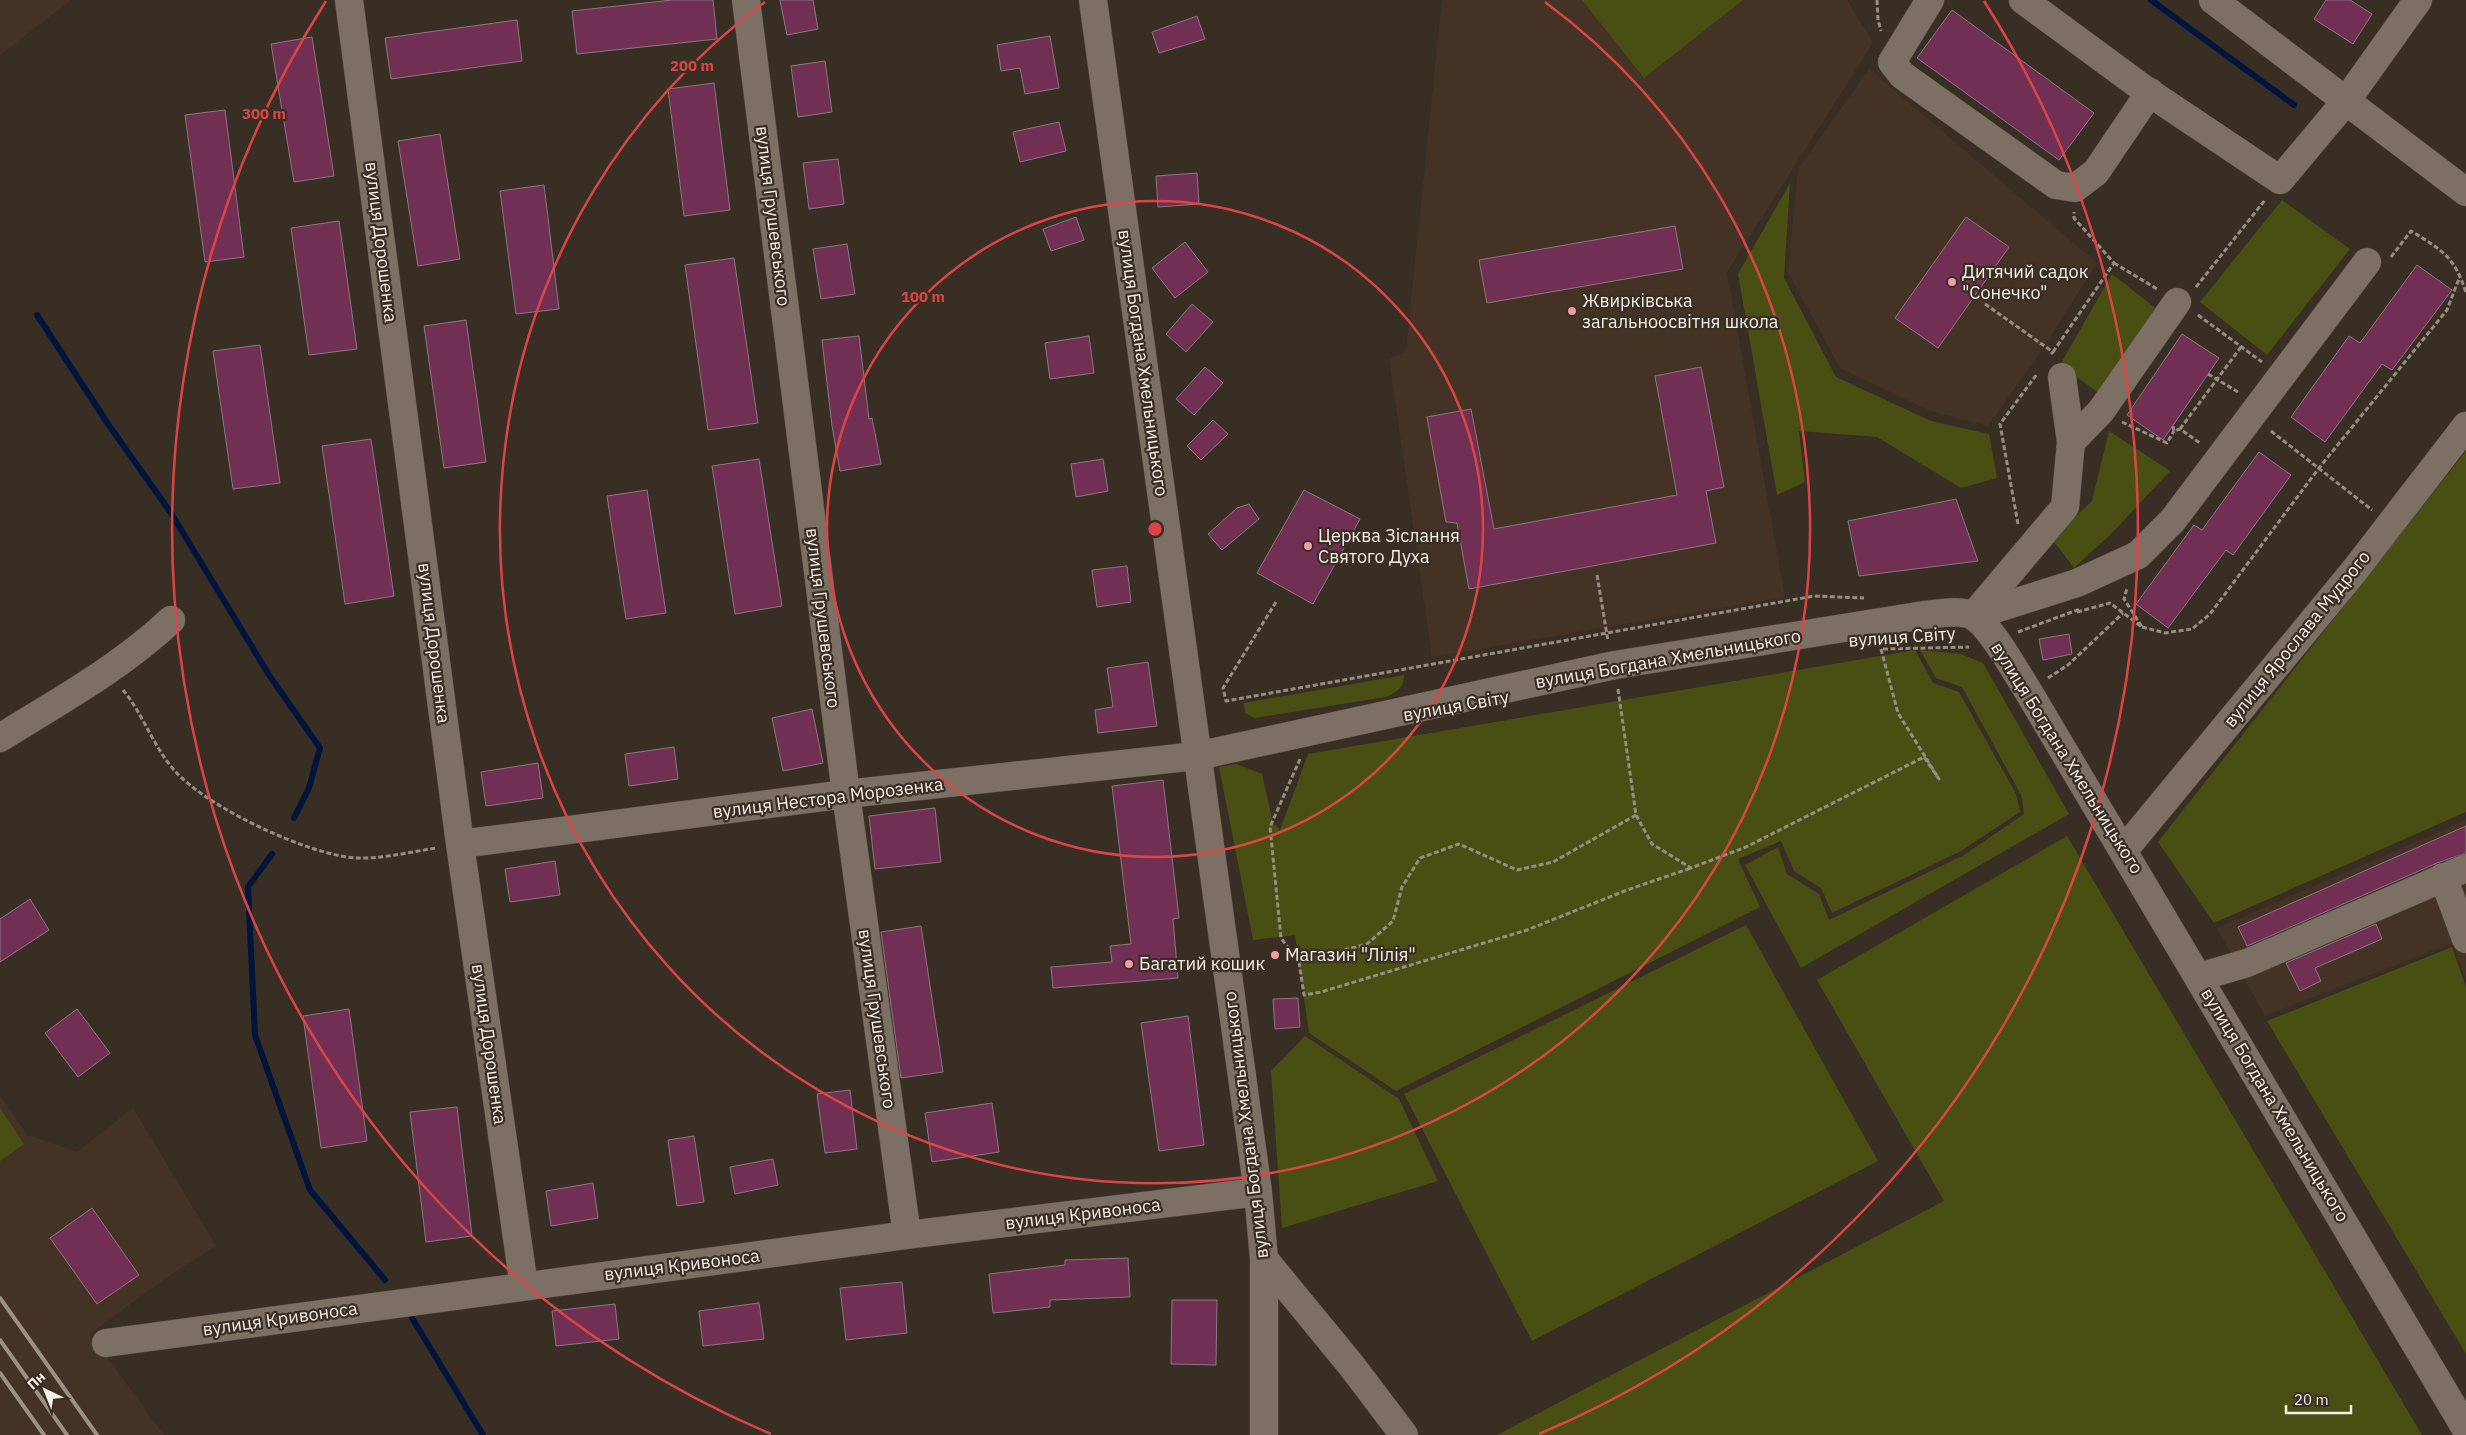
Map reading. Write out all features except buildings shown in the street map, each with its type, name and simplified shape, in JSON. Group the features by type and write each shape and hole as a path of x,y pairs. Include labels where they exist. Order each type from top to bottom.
{"street":[{"name":"вулиця Дорошенка","path":"349,0 460,844 524,1286"},
{"name":"вулиця Грушевського","path":"746,0 846,794 907,1235"},
{"name":"вулиця Богдана Хмельницького","path":"1093,0 1258,1192 1264,1259 1264,1435"},
{"path":"1930,0 1892,62 1902,75 2056,186 2075,188 2096,172 2150,92"},
{"path":"2023,0 2150,92 2280,180 2346,101 2418,0"},
{"path":"2213,0 2466,192"},
{"path":"1973,616 2077,583 2138,556 2173,520 2247,405 2282,377 2367,262"},
{"path":"2071,442 2100,411 2180,304"},
{"path":"1973,616 2065,507 2071,442 2051,364"},
{"name":"вулиця Ярослава Мудрого","path":"2124,850 2390,524 2466,426"},
{"name":"вулиця Богдана Хмельницького","path":"1197,756 1615,665 1952,612 1973,616 1995,639 2028,691 2200,977 2466,1429"},
{"path":"0,738 108,672 145,645 172,620"},
{"name":"вулиця Нестора Морозенка","path":"460,844 846,794 1197,756"},
{"path":"2200,977 2247,963 2454,873 2466,939"},
{"name":"вулиця Кривоноса","path":"106,1343 907,1235 1258,1192"},
{"path":"1264,1259 1404,1435"}],"path":[{"path":"2180,304 2280,180"},
{"path":"2075,188 2074,218 2114,263 2180,304 2282,377"},
{"path":"2012,530 2018,523 2000,424 2051,364 2114,263"},
{"path":"2076,612 2110,603 2142,627 2165,633 2192,629 2210,614 2319,468 2447,310 2460,275"},
{"path":"1985,304 2051,364"},
{"path":"2100,411 2167,443 2174,431 2180,429 2241,347"},
{"path":"2208,374 2217,378 2319,468 2390,524"},
{"path":"2173,426 2174,431"},
{"path":"2180,429 2202,445"},
{"path":"2128,581 2124,599 2142,627"},
{"path":"1276,602 1223,688 1226,701 1814,596 1870,597"},
{"path":"2028,691 2068,665 2123,613"},
{"name":"вулиця Світу","path":"1871,650 1881,648 1976,646 1995,639"},
{"path":"1301,756 1270,827 1281,938 1299,962 1304,995 1321,992 1527,930 1627,890 1746,847 1924,756 1939,779 1898,714 1881,648"},
{"path":"108,672 126,693 173,770 198,792 225,809 304,847 356,858 460,844"},
{"path":"1609,692 1628,689"},
{"path":"1630,768 1636,815 1652,844 1691,868"},
{"path":"1299,962 1367,944 1393,921 1402,887 1420,858 1459,844 1517,870 1553,862 1636,815"}],"shaded area":[{"path":"0,0 71,0 0,55"},
{"name":"Жвирківська загальноосвітня школа","path":"1442,0 1847,0 1873,43 1727,272 1785,597 1432,657 1389,359 1406,351"},
{"path":"1869,69 2097,263 2041,351 1988,426 1930,411 1840,368 1788,272 1798,169"},
{"path":"2466,820 2466,980 2452,943 2265,1016 2217,928"},
{"path":"0,1095 27,1135 77,1152 133,1108 216,1246 167,1277 90,1334 164,1435 0,1435"}],"green space":[{"path":"1582,0 1743,0 1644,78"},
{"path":"1790,183 1784,278 1836,377 1931,421 1989,434 1997,478 1961,488 1877,437 1799,431 1805,482 1777,495 1738,274"},
{"path":"2282,200 2350,249 2267,355 2200,302"},
{"path":"2112,274 2163,314 2103,396 2060,365"},
{"path":"2109,431 2170,471 2112,533 2074,568 2052,539 2092,501"},
{"path":"2466,451 2466,812 2214,923 2158,842"},
{"path":"1915,650 1933,683 1959,692 2016,794 2020,812 1961,851 1832,913 1821,888 1794,871 1781,841 1738,859 1760,907 1396,1091 1309,1033 1295,935 1253,940 1219,767 1236,764 1262,774 1273,823 1280,830 1308,754"},
{"path":"1920,650 1961,654 1983,663 2069,814 1801,968 1745,865 1778,847 1787,874 1819,894 1829,920 1964,855 2024,814 2021,795 1962,687 1936,678"},
{"path":"1404,675 1400,689 1386,697 1255,718 1245,713 1244,703"},
{"path":"2067,836 2422,1435 1497,1435 1944,1201 1817,980"},
{"path":"1746,925 1878,1161 1532,1341 1404,1094"},
{"path":"2452,947 2466,987 2466,1354 2267,1021"},
{"path":"1305,1036 1399,1099 1438,1181 1282,1228 1271,1071"},
{"path":"0,1108 24,1144 0,1161"}],"waterway":[{"path":"2151,0 2294,105"},
{"path":"37,315 108,424 171,513 269,675 320,748 309,788 294,818"},
{"path":"272,854 248,887 255,1035 310,1190 385,1280"},
{"path":"412,1318 483,1435"}],"railway":[{"path":"0,1298 97,1435"},
{"path":"0,1340 67,1435"},
{"path":"0,1373 44,1435"}],"place":[{"name":"Дитячий садок \"Сонечко\"","path":"1952,282"},
{"name":"Жвирківська загальноосвітня школа","path":"1572,311"},
{"name":"Церква Зіслання Святого Духа","path":"1308,546"},
{"name":"Магазин \"Лілія\"","path":"1275,955"},
{"name":"Багатий кошик","path":"1129,964"}]}
